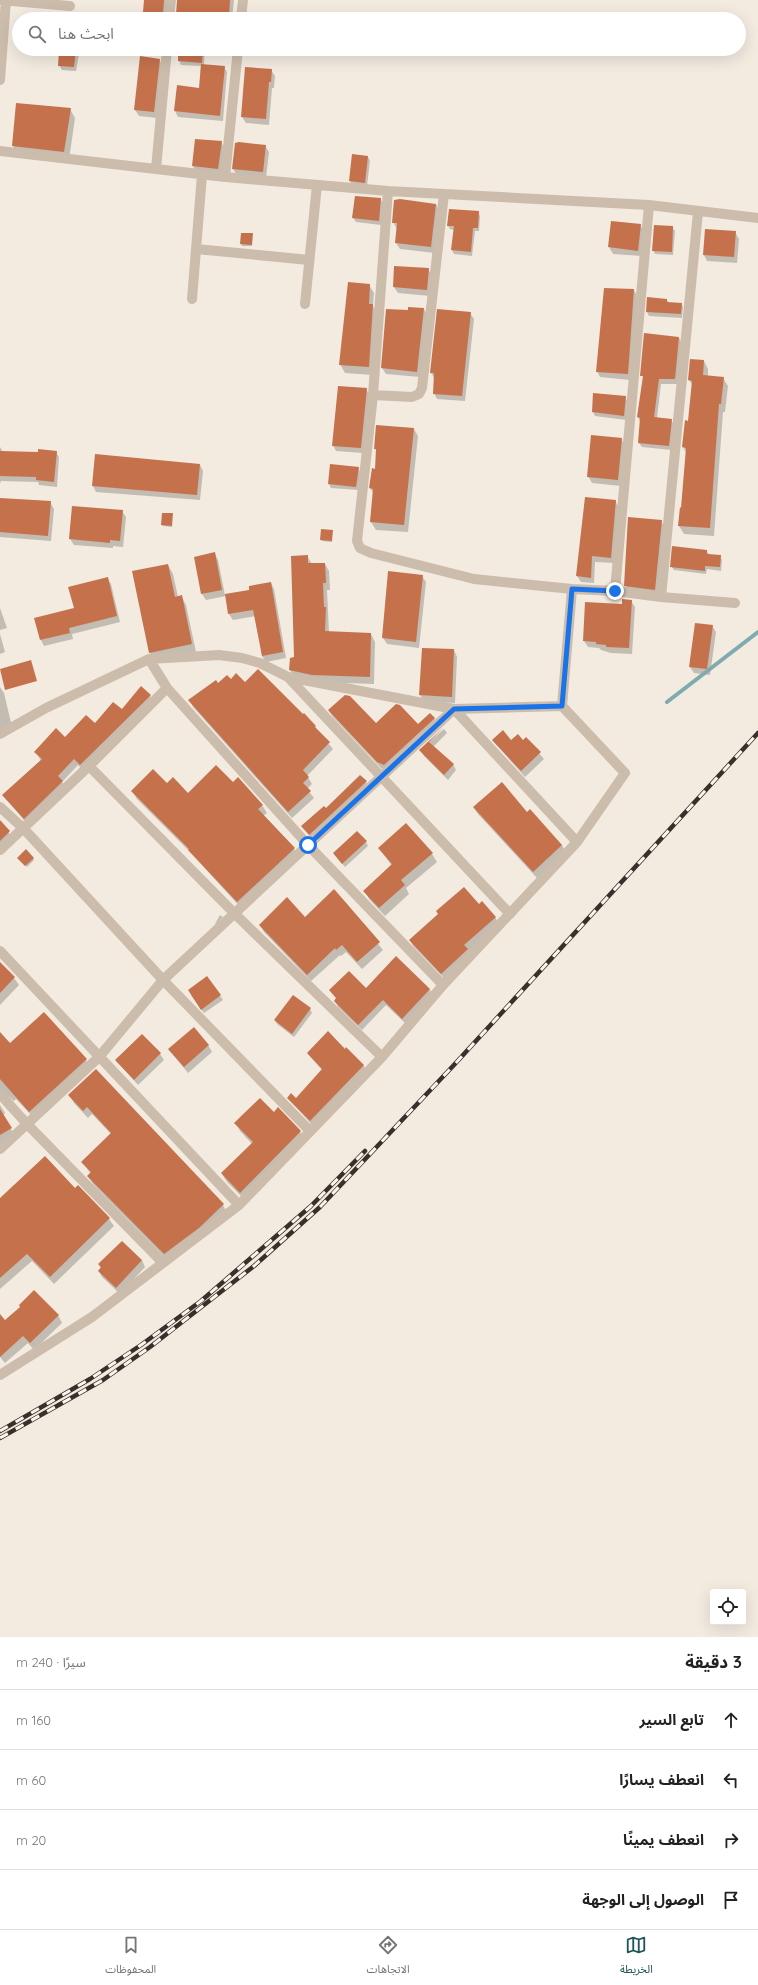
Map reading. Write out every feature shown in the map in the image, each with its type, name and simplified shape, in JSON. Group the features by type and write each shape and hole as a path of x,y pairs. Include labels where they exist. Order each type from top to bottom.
{"street":[{"path":"0,80 4,0 70,6"},
{"path":"170,12 171,0"},
{"path":"241,12 242,0"},
{"path":"156,169 165,56"},
{"path":"225,177 237,56"},
{"path":"0,151 202,175 388,191 649,205 758,218"},
{"path":"192,299 202,175"},
{"path":"305,304 317,185"},
{"path":"388,191 373,395 357,540 360,548 371,553 474,579 735,603"},
{"path":"373,395 412,396 419,394 422,388 444,194"},
{"path":"615,591 649,205"},
{"path":"661,597 698,212"},
{"path":"196,249 309,260"},
{"path":"0,1375 92,1317 239,1206 382,1056 442,985 577,842 624,773 562,706 572,589"},
{"path":"0,734 46,708 149,659 219,655 242,658 260,663 288,677 454,709 562,706"},
{"path":"149,659 168,688 308,845 442,985"},
{"path":"288,677 510,914"},
{"path":"0,850 24,829 168,688"},
{"path":"0,1149 99,1057 163,980 454,709"},
{"path":"454,709 577,842"},
{"path":"89,766 235,914 382,1056"},
{"path":"0,807 24,829 163,980 310,1131"},
{"path":"0,951 239,1206"},
{"path":"0,1094 27,1124 163,1263"}],"building":[{"path":"144,0 164,0 163,12 143,12"},
{"path":"177,0 230,0 229,12 176,12"},
{"path":"59,56 75,56 74,67 58,66"},
{"path":"140,56 160,59 154,112 134,110"},
{"path":"178,56 202,56 202,63 178,61"},
{"path":"201,64 225,66 220,116 174,111 177,85 199,88"},
{"path":"245,67 272,69 271,82 269,82 266,119 241,117"},
{"path":"16,103 71,108 64,152 12,146"},
{"path":"195,139 222,141 218,169 192,166"},
{"path":"239,142 266,145 263,172 232,169 235,143"},
{"path":"352,154 368,156 365,183 349,181"},
{"path":"355,196 381,198 379,221 352,218"},
{"path":"400,199 436,204 431,247 395,243 397,223 392,223 394,200"},
{"path":"449,209 479,211 478,228 473,228 471,252 451,250 454,226 447,226"},
{"path":"611,221 641,224 638,251 608,247"},
{"path":"654,225 673,226 672,252 652,251"},
{"path":"705,229 736,231 734,257 703,255"},
{"path":"241,233 253,233 252,245 240,244"},
{"path":"394,266 429,268 427,290 393,287"},
{"path":"348,282 370,284 369,304 373,304 369,367 339,365"},
{"path":"604,288 634,289 628,374 596,372"},
{"path":"647,297 667,299 667,302 682,303 681,314 646,312"},
{"path":"408,307 424,308 417,372 381,368 386,309 408,310"},
{"path":"437,309 471,312 462,396 433,394 434,373 430,373"},
{"path":"644,333 679,337 675,379 659,379 654,417 672,419 669,446 638,443 640,418 637,417 643,376 640,376"},
{"path":"690,359 704,360 703,375 724,377 721,404 719,404 710,528 678,526 686,448 682,447 685,420 688,421 692,381 688,380"},
{"path":"338,386 367,388 361,448 332,446"},
{"path":"593,393 626,396 624,416 592,412"},
{"path":"376,425 414,428 404,525 370,522 373,489 369,488 372,468 375,469 376,449 374,449"},
{"path":"591,435 622,438 618,480 587,477"},
{"path":"38,449 57,451 54,482 36,480 36,477 0,476 0,451 38,452"},
{"path":"95,454 200,464 197,495 92,486"},
{"path":"330,464 359,467 356,487 328,484"},
{"path":"585,497 616,500 611,558 592,556 591,578 576,576"},
{"path":"0,498 51,501 48,536 0,532"},
{"path":"72,506 123,510 120,541 110,540 110,543 69,539"},
{"path":"162,513 173,513 172,526 161,525"},
{"path":"628,517 662,520 655,590 624,586"},
{"path":"321,529 333,530 332,541 320,540"},
{"path":"672,546 707,550 707,554 721,555 720,567 705,566 705,571 670,567"},
{"path":"215,552 222,590 201,594 194,557"},
{"path":"308,555 308,563 325,563 326,583 323,583 324,607 326,607 325,631 371,633 370,677 312,675 289,670 290,658 294,657 291,556"},
{"path":"168,564 175,597 182,595 192,644 149,653 132,571"},
{"path":"388,571 423,575 416,642 382,638"},
{"path":"108,577 117,616 69,628 70,633 40,640 34,618 74,608 68,587"},
{"path":"271,582 283,652 262,656 253,610 228,614 225,594 249,590 249,586"},
{"path":"622,599 632,600 629,648 606,647 606,645 596,644 596,642 583,641 585,602 622,604"},
{"path":"695,623 713,625 707,669 689,667"},
{"path":"422,648 454,649 452,697 419,695"},
{"path":"31,660 37,681 5,690 0,669"},
{"path":"258,669 303,714 304,713 330,742 303,770 309,777 303,783 311,791 288,812 188,700 216,680 218,683 227,675 231,679 236,673 245,682"},
{"path":"141,686 151,695 80,765 74,759 58,776 63,781 24,819 2,795 42,759 34,752 56,728 65,737 86,715 95,723 113,702 122,709"},
{"path":"345,695 350,696 376,723 396,704 400,705 418,724 430,713 435,718 384,765 377,762 328,710"},
{"path":"444,727 429,742 454,764 444,775 419,750"},
{"path":"503,730 511,740 518,734 523,740 526,737 541,752 521,771 492,740"},
{"path":"216,765 233,782 238,777 263,805 258,809 295,848 237,902 188,850 189,849 131,791 153,769 167,783 173,777 188,793"},
{"path":"360,775 367,781 309,835 301,826 324,806 326,808"},
{"path":"502,782 527,812 530,809 562,845 533,872 473,807"},
{"path":"0,820 10,831 0,841"},
{"path":"406,823 433,853 401,880 405,885 379,908 363,891 392,864 378,848"},
{"path":"357,831 367,841 342,864 333,853"},
{"path":"26,849 34,858 25,866 17,858"},
{"path":"464,887 479,904 482,901 496,917 464,945 468,949 441,974 409,940 438,914 436,911"},
{"path":"334,889 380,942 357,962 342,945 336,950 335,948 307,975 259,925 287,897 305,917"},
{"path":"396,956 430,989 402,1019 383,1000 358,1025 334,1001 336,998 329,990 349,971 366,988"},
{"path":"0,962 15,977 0,993"},
{"path":"207,976 221,995 201,1010 188,990"},
{"path":"293,995 311,1008 292,1034 274,1020"},
{"path":"44,1012 87,1059 29,1112 0,1079 0,1032 10,1043"},
{"path":"194,1027 209,1045 184,1067 168,1049"},
{"path":"328,1031 345,1049 346,1047 364,1065 310,1121 287,1098 291,1093 296,1098 322,1069 307,1053"},
{"path":"142,1034 161,1053 134,1080 115,1060"},
{"path":"96,1069 224,1204 199,1228 164,1254 87,1176 91,1172 81,1162 111,1133 87,1107 83,1111 68,1095"},
{"path":"260,1098 274,1112 278,1107 301,1131 240,1193 221,1173 253,1142 234,1123"},
{"path":"0,1109 12,1128 0,1135"},
{"path":"45,1156 75,1188 78,1185 110,1218 50,1277 27,1254 0,1278 0,1198"},
{"path":"122,1241 142,1260 116,1288 98,1271 101,1267 98,1264"},
{"path":"34,1290 59,1315 30,1343 23,1336 0,1357 0,1314 5,1320 20,1307 19,1305"}],"waterway":[{"path":"667,702 758,632"}],"railway":[{"path":"0,1438 103,1380 150,1347 254,1266 320,1207 453,1066 758,733"},
{"path":"0,1431 90,1379 141,1345 201,1301 311,1206 365,1151"}],"route":[{"path":"308,845 454,709 562,706 572,589 615,591"}]}
